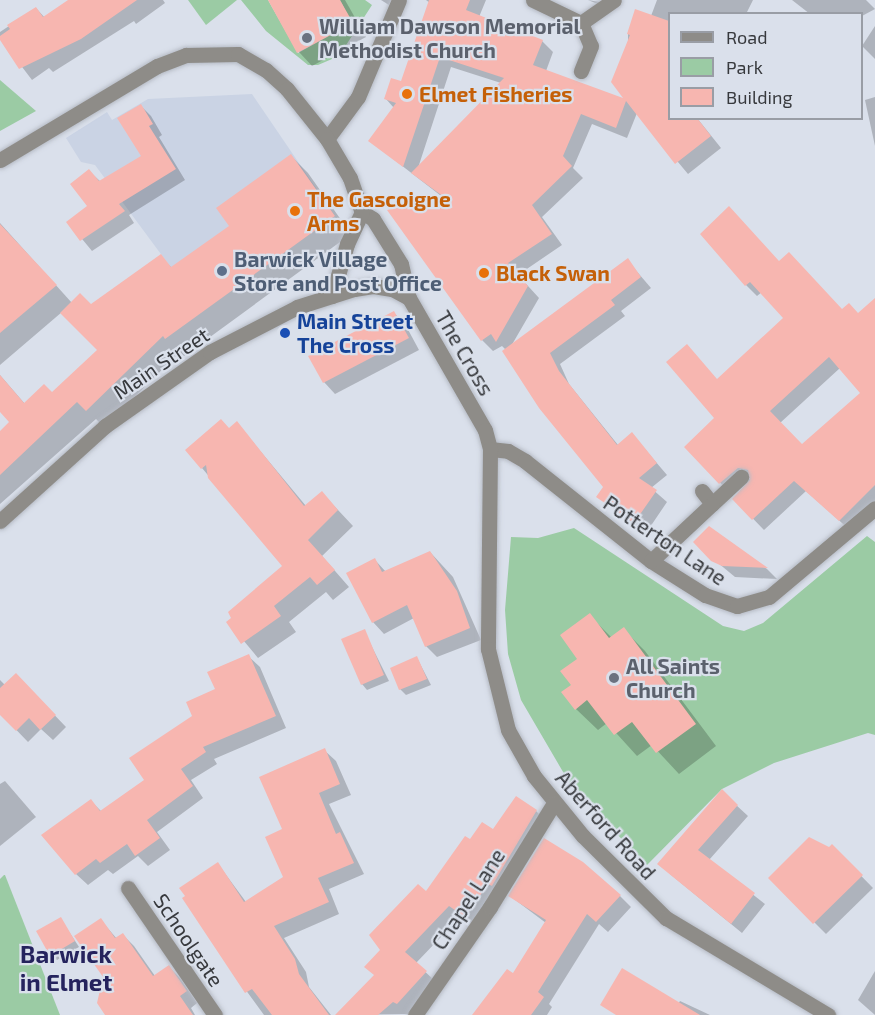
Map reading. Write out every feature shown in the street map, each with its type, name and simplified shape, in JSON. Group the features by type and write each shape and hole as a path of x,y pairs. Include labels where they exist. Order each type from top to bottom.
{"street":[{"path":"327,139 358,97 399,0"},
{"path":"533,0 581,23 591,46 581,71"},
{"path":"581,23 614,0"},
{"name":"The Cross","path":"0,160 115,88 186,55 238,54 266,70 327,139 350,177 362,212 374,219 401,264 409,298 485,430"},
{"path":"332,296 347,244 362,212"},
{"name":"The Cross","path":"373,286 392,289 409,298"},
{"name":"Main Street","path":"0,520 105,426 210,352 297,307 373,286"},
{"name":"Aberford Road","path":"485,430 490,449 493,480 486,605 494,687 508,730 554,803 666,918 828,1015"},
{"name":"Potterton Lane","path":"490,449 508,451 525,461 651,561 721,603 754,603 769,597 826,552 875,508"},
{"path":"651,561 741,477"},
{"path":"702,491 712,504"},
{"name":"Chapel Lane","path":"415,1015 490,907 554,803"},
{"name":"Schoolgate","path":"128,888 215,1015"}],"shaded area":[{"path":"252,94 335,216 203,311 95,165 81,162 66,138 107,112 112,120 148,99"}],"green space":[{"path":"188,0 237,0 206,25"},
{"path":"241,0 268,0 298,53 352,23 340,0 365,0 372,5 339,56 318,65 308,65 266,31"},
{"path":"0,80 36,111 0,131"},
{"path":"574,528 723,626 744,631 763,623 867,536 875,542 875,735 868,733 774,763 722,789 647,865 573,789 521,700 508,654 505,610 511,537 538,538"},
{"path":"4,875 60,1015 0,1015 0,879"}],"building":[{"path":"68,0 137,0 81,39 19,69 0,40 0,36 10,29 7,25 36,7 43,17"},
{"name":"William Dawson Memorial Methodist Church","path":"268,0 340,0 353,23 297,53"},
{"path":"429,0 470,0 466,10 543,40 533,65 623,98 611,82 630,35 627,34 635,9 668,21 668,120 699,120 711,136 675,164 626,101 616,128 581,114 563,156 572,166 532,205 552,234 508,263 528,286 496,342 491,334 481,341 387,210 444,197 411,173 504,78 440,57 403,167 368,141 396,103 384,99 391,78 401,81"},
{"path":"141,104 153,124 149,126 176,169 119,204 125,211 80,241 66,222 87,206 70,184 89,169 99,181 141,156 117,118"},
{"path":"291,154 335,216 165,339 163,336 86,411 77,402 0,475 0,431 9,422 0,412 0,375 24,403 44,384 52,392 97,350 60,313 80,293 91,304 161,254 171,267 229,226 216,208"},
{"path":"729,206 779,261 789,252 842,309 849,303 858,313 875,298 875,485 839,521 794,481 752,520 732,499 750,480 748,470 738,468 719,484 684,447 714,418 666,362 687,344 717,379 783,318 750,282 745,286 700,234","holes":["829,357 860,393 802,444 770,411"]},
{"path":"0,224 57,285 0,333"},
{"path":"628,258 641,277 611,300 615,305 550,353 559,371 617,445 632,432 657,463 639,478 657,490 634,523 596,497 603,487 539,408 502,351"},
{"path":"394,311 409,338 323,383 308,356"},
{"path":"221,419 229,428 237,421 304,506 322,491 338,510 308,540 335,570 317,585 310,577 274,606 281,616 241,644 226,622 231,618 228,612 282,566 208,478 206,465 201,469 185,450"},
{"path":"709,526 768,568 722,566 711,561 693,542"},
{"path":"430,551 457,591 470,628 425,647 407,605 372,623 346,573 375,558 382,572"},
{"name":"All Saints Church","path":"590,613 609,638 624,627 696,724 656,753 632,722 614,735 587,700 575,710 561,692 571,685 560,671 577,659 560,635"},
{"path":"365,629 384,675 361,685 341,639"},
{"path":"249,654 276,716 203,747 206,752 181,769 193,786 147,820 160,838 135,856 127,844 100,863 96,859 75,875 41,835 91,799 100,811 144,780 129,758 192,716 186,702 215,689 207,672"},
{"path":"417,656 427,679 399,690 390,668"},
{"path":"16,673 56,715 40,730 29,718 16,731 0,715 0,688"},
{"path":"325,748 340,784 319,793 336,834 340,832 354,863 318,878 329,902 274,926 295,959 299,974 329,1015 272,1015 252,989 245,993 182,898 185,896 179,888 218,862 244,902 283,877 265,837 282,829 259,777"},
{"path":"722,789 738,805 698,850 755,893 731,924 657,864"},
{"path":"516,796 537,810 492,886 488,884 465,917 449,906 405,952 427,971 397,1004 393,1002 378,1015 335,1015 374,975 364,967 380,950 369,935 418,884 426,891 465,836 470,839 482,822 493,829"},
{"path":"809,837 829,847 832,844 863,875 813,924 768,878"},
{"path":"544,838 583,862 621,895 596,922 587,914 538,992 544,997 531,1015 472,1015 507,969 513,973 546,920 508,896"},
{"path":"61,917 75,941 50,956 36,931"},
{"path":"101,918 115,938 123,933 153,976 169,965 187,991 180,996 193,1015 105,1015 97,1003 100,990 108,984 74,936"},
{"path":"622,968 700,1015 616,1015 600,1005"}],"place":[{"name":"William Dawson Memorial Methodist Church","path":"307,38"},
{"name":"Elmet Fisheries","path":"407,94"},
{"name":"The Gascoigne Arms","path":"295,211"},
{"name":"Barwick Village Store and Post Office","path":"222,271"},
{"name":"Black Swan","path":"484,273"},
{"name":"Main Street The Cross","path":"285,333"},
{"name":"All Saints Church","path":"614,678"}],"district":[{"name":"Barwick in Elmet","path":"66,968"}]}
